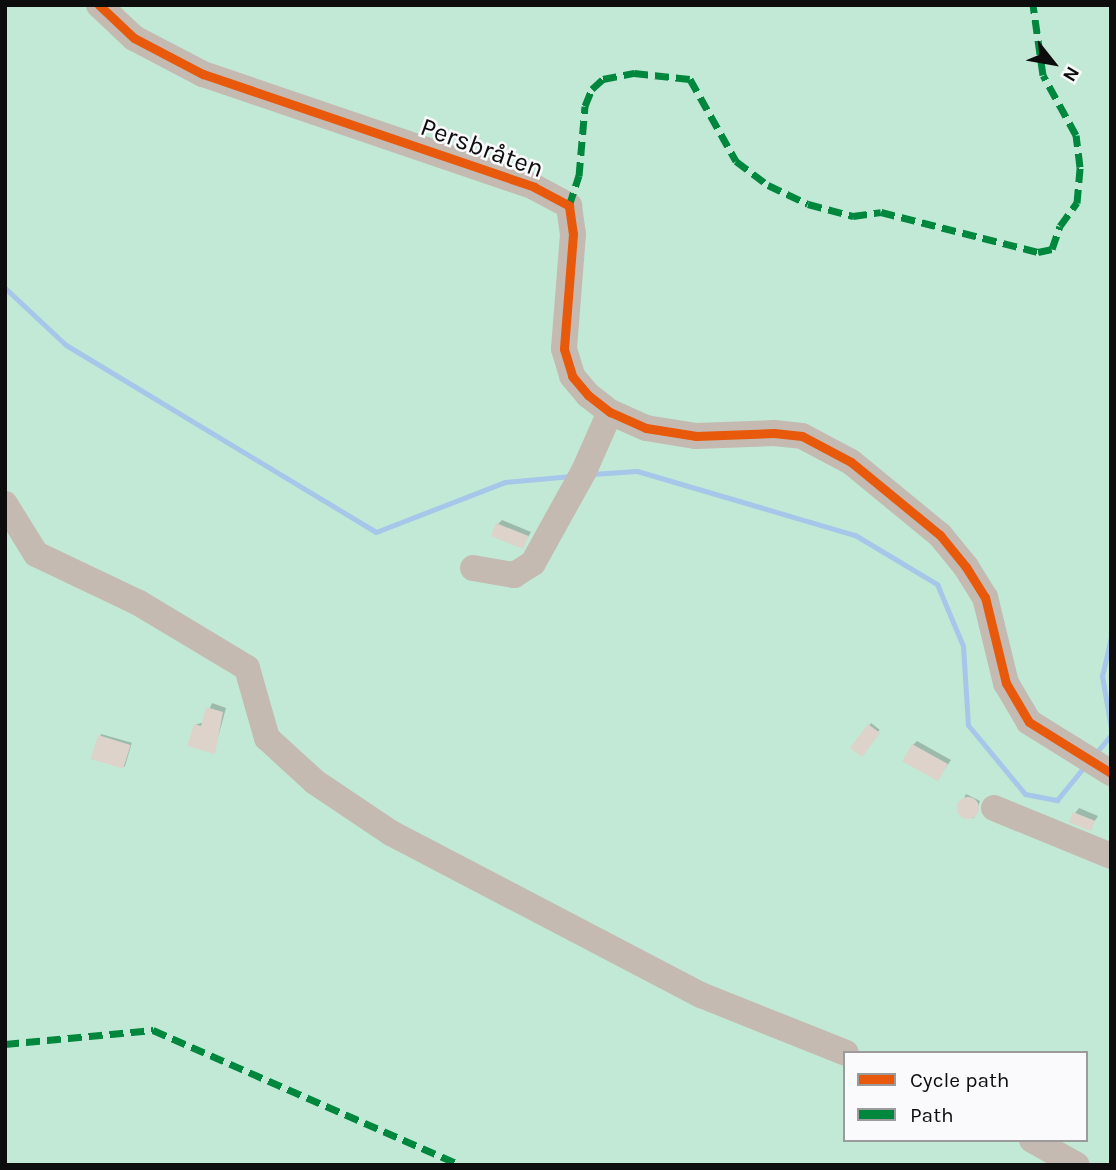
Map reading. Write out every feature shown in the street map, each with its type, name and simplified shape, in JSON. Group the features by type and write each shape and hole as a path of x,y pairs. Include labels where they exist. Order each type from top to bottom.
{"street":[{"name":"Persbråten","path":"99,5 134,38 203,74 534,187 569,206 573,234 564,349 572,376 610,412 646,428 696,436 774,433 802,436 851,462 940,535 967,567 985,597 1006,683 1029,722 1111,773"},
{"path":"473,568 514,575 533,563 584,471 610,412"},
{"path":"5,504 36,554 139,603 247,668 267,738 315,782 391,833 701,995 843,1052"},
{"path":"994,808 1111,856"},
{"path":"1036,1142 1077,1165"}],"green space":[{"path":"5,5 1111,5 1111,1165 5,1165"}],"building":[{"path":"496,523 528,536 523,549 491,536"},
{"path":"206,707 223,712 215,754 187,746 194,724 201,726"},
{"path":"868,724 880,733 862,757 850,748"},
{"path":"98,735 131,745 123,769 91,759"},
{"path":"912,744 948,764 938,781 902,761"},
{"path":"968,797 976,800 979,808 976,816 968,819 960,816 957,808 960,800"},
{"path":"1073,812 1095,821 1091,831 1069,822"}],"waterway":[{"path":"5,288 66,345 376,532 505,482 572,476"},
{"path":"592,474 637,471 855,535 937,584 963,646 968,725 1025,794 1057,800 1084,767"},
{"path":"1111,637 1102,676 1111,728"},
{"path":"1095,754 1111,735"}],"marked path":[{"path":"569,206 579,176 585,106 592,89 603,79 634,73 690,79 736,161 768,185 808,204 853,216 881,212 1038,252 1052,249 1060,226 1077,203 1080,167 1076,135 1043,75 1033,5"},
{"path":"5,1044 153,1030 461,1165"}],"cycle path":[{"path":"99,5 134,38 203,74 534,187 569,206 573,234 564,349 572,376 588,395 610,412 646,428 696,436 774,433 802,436 851,462 940,535 966,567 985,597 1006,683 1029,722 1111,773"}]}
